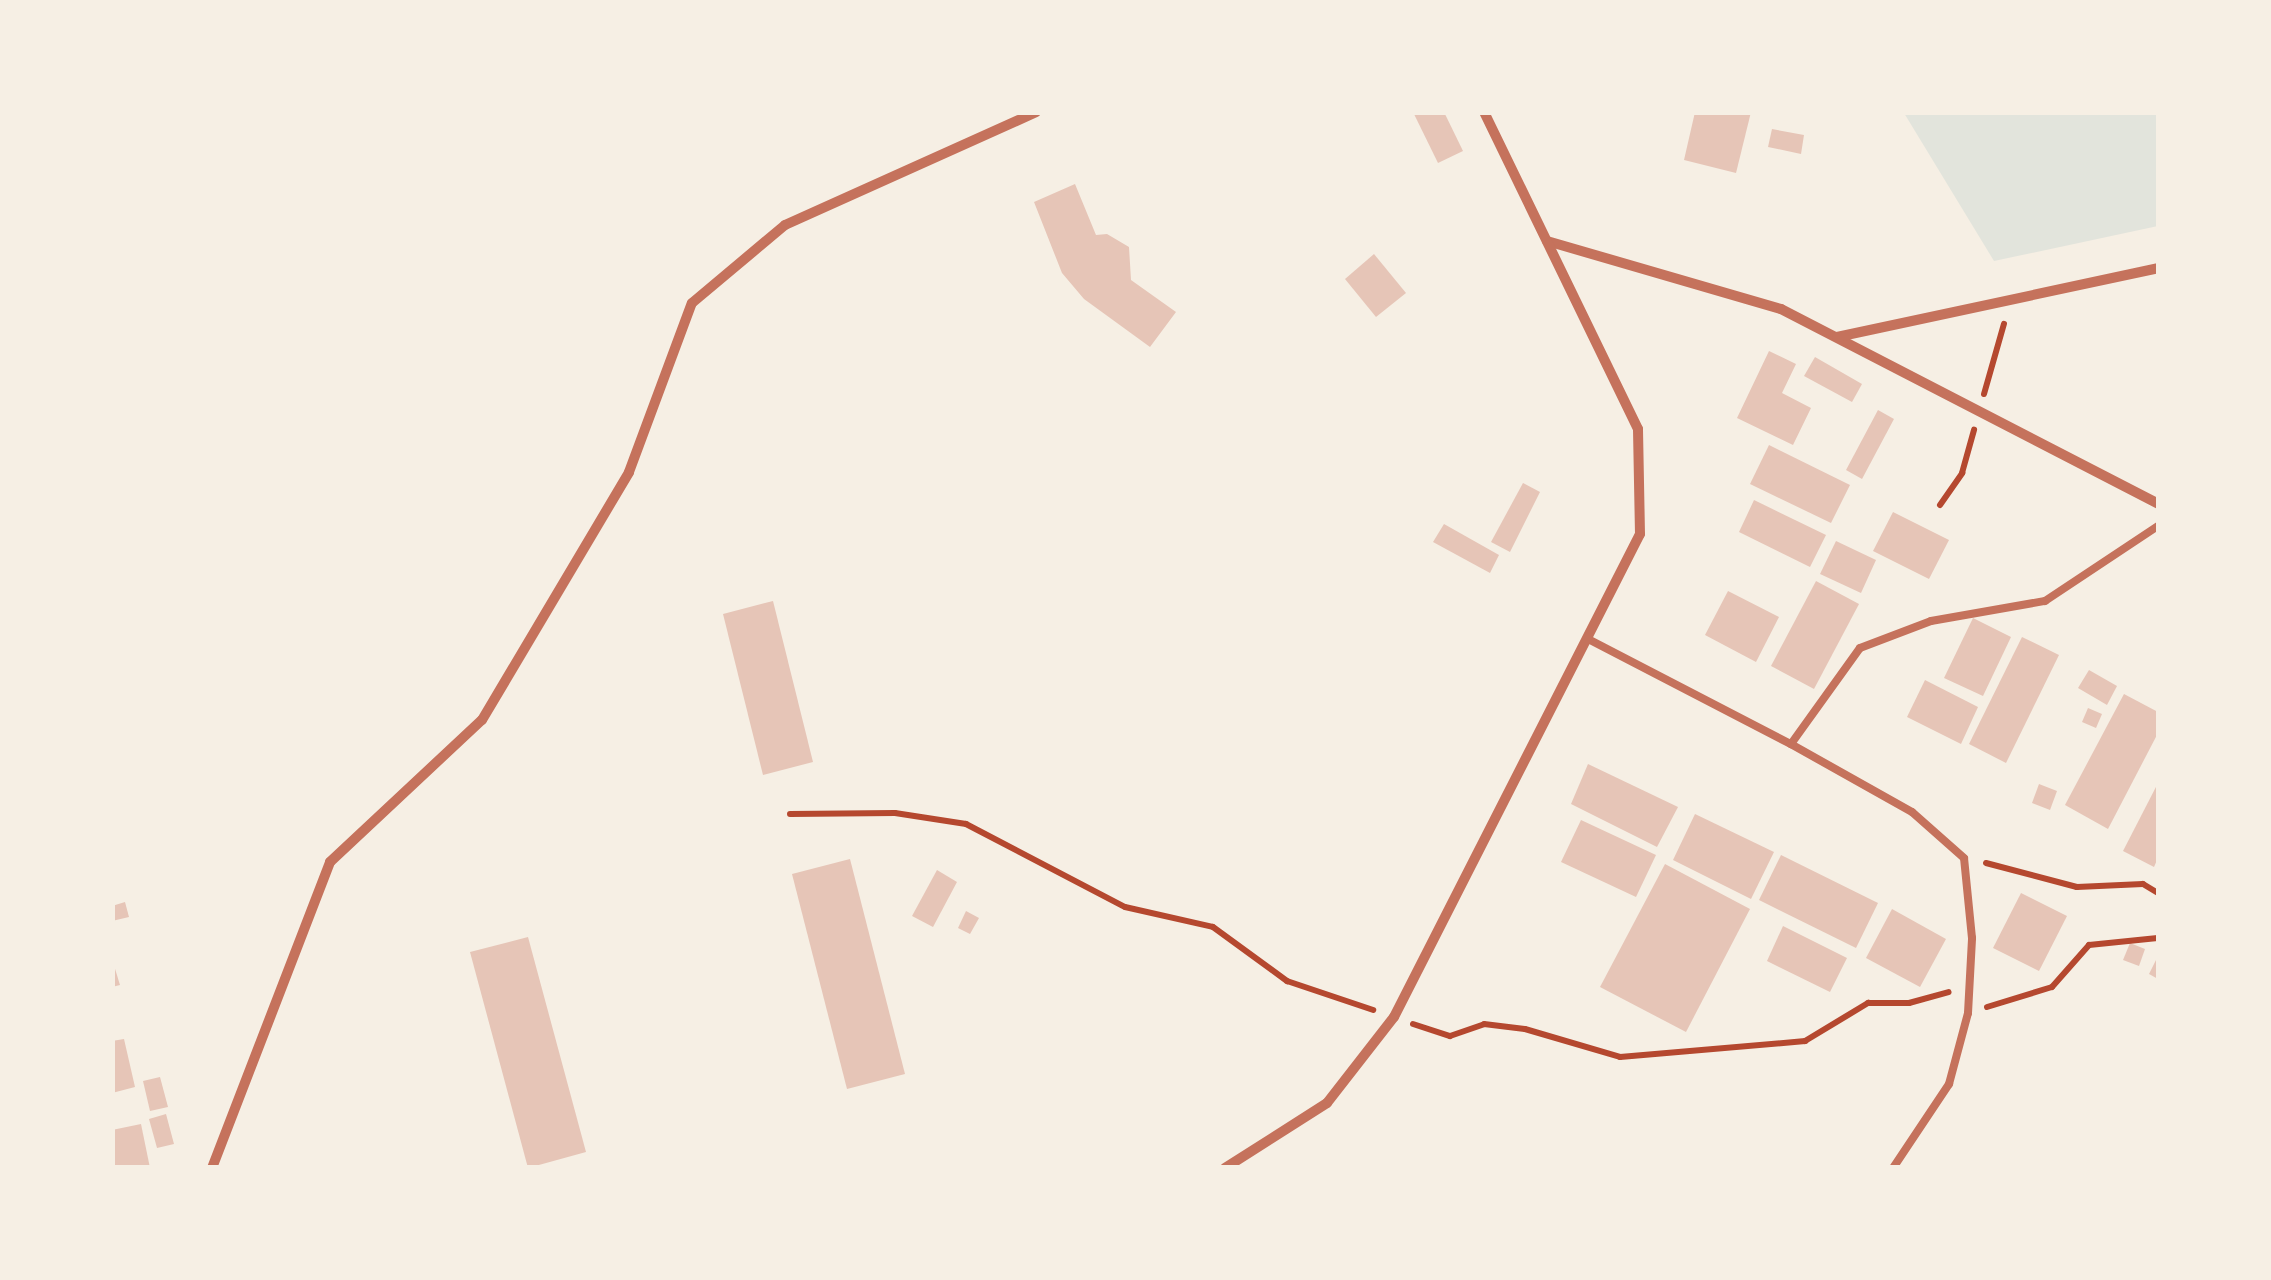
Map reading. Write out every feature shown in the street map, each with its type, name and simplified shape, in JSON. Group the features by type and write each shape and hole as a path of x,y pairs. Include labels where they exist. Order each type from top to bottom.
{"street":[{"path":"212,1168 330,862 482,720 629,472 692,303 785,225 1036,112"},
{"path":"1225,1168 1327,1103 1394,1017 1590,640 1640,534 1638,429 1484,112"},
{"path":"1547,242 1781,309 2158,504"},
{"path":"1836,337 2158,268"}],"lane":[{"path":"1791,744 1860,648 1931,621 2044,601 2158,526"},
{"path":"1590,640 1912,812 1964,858 1972,938 1965,989 1968,1013 1949,1084 1894,1168"}],"path":[{"path":"790,814 894,813 966,824 1125,907 1212,927 1286,981 1450,1036 1484,1024 1525,1029 1620,1057 1805,1042 1868,1003 1909,1002 1965,989"},
{"path":"1964,858 2077,888 2143,884 2158,894"},
{"path":"1968,1013 2052,986 2089,945 2158,938"}],"shaded area":[{"path":"1904,113 2158,113 2158,226 1994,261"}],"building":[{"path":"1413,112 1444,112 1463,151 1438,163"},
{"path":"1695,112 1751,112 1736,173 1684,160"},
{"path":"1772,129 1804,135 1801,154 1768,147"},
{"path":"1075,184 1096,235 1107,234 1129,247 1131,280 1176,312 1150,347 1084,299 1062,273 1034,202"},
{"path":"1374,254 1406,293 1376,317 1345,279"},
{"path":"1769,351 1796,364 1782,393 1811,408 1793,445 1737,418"},
{"path":"1815,357 1862,384 1852,402 1804,376"},
{"path":"1878,410 1894,419 1862,479 1846,470"},
{"path":"1769,445 1850,485 1831,523 1750,484"},
{"path":"1523,483 1540,492 1510,552 1491,542"},
{"path":"1754,500 1826,535 1810,567 1739,532"},
{"path":"1893,512 1949,540 1929,579 1873,551"},
{"path":"1444,524 1499,555 1490,573 1433,542"},
{"path":"1836,541 1876,560 1861,593 1820,574"},
{"path":"1816,581 1859,604 1814,689 1771,666"},
{"path":"1728,591 1779,617 1756,662 1705,635"},
{"path":"773,601 813,762 763,775 723,614"},
{"path":"1973,618 2011,637 1983,696 1944,678"},
{"path":"2022,637 2059,655 2006,763 1969,744"},
{"path":"2089,670 2117,686 2107,705 2078,688"},
{"path":"1925,680 1978,707 1961,744 1907,717"},
{"path":"2124,694 2158,712 2158,733 2108,829 2065,805"},
{"path":"2088,708 2102,714 2096,728 2082,722"},
{"path":"1588,764 1678,807 1657,847 1571,804"},
{"path":"2158,783 2158,858 2154,867 2123,851"},
{"path":"2039,784 2057,791 2050,810 2032,803"},
{"path":"1695,814 1774,852 1751,899 1673,860"},
{"path":"1581,820 1656,855 1636,897 1561,862"},
{"path":"1781,855 1878,903 1856,948 1759,900"},
{"path":"850,859 905,1074 847,1089 792,874"},
{"path":"1665,864 1750,909 1686,1032 1600,987"},
{"path":"937,870 957,882 933,927 912,916"},
{"path":"2021,893 2067,916 2039,971 1993,948"},
{"path":"125,902 129,917 112,921 112,906"},
{"path":"1892,909 1946,939 1920,987 1866,958"},
{"path":"966,911 979,918 970,934 958,928"},
{"path":"1783,926 1847,958 1830,992 1767,961"},
{"path":"528,937 586,1152 528,1168 470,952"},
{"path":"2130,943 2145,949 2139,966 2123,960"},
{"path":"2158,956 2158,979 2149,974"},
{"path":"112,959 120,985 112,987"},
{"path":"124,1039 135,1087 112,1093 112,1041"},
{"path":"160,1077 168,1107 150,1111 143,1081"},
{"path":"166,1114 174,1144 157,1148 149,1119"},
{"path":"141,1124 150,1168 112,1168 112,1130"}]}
